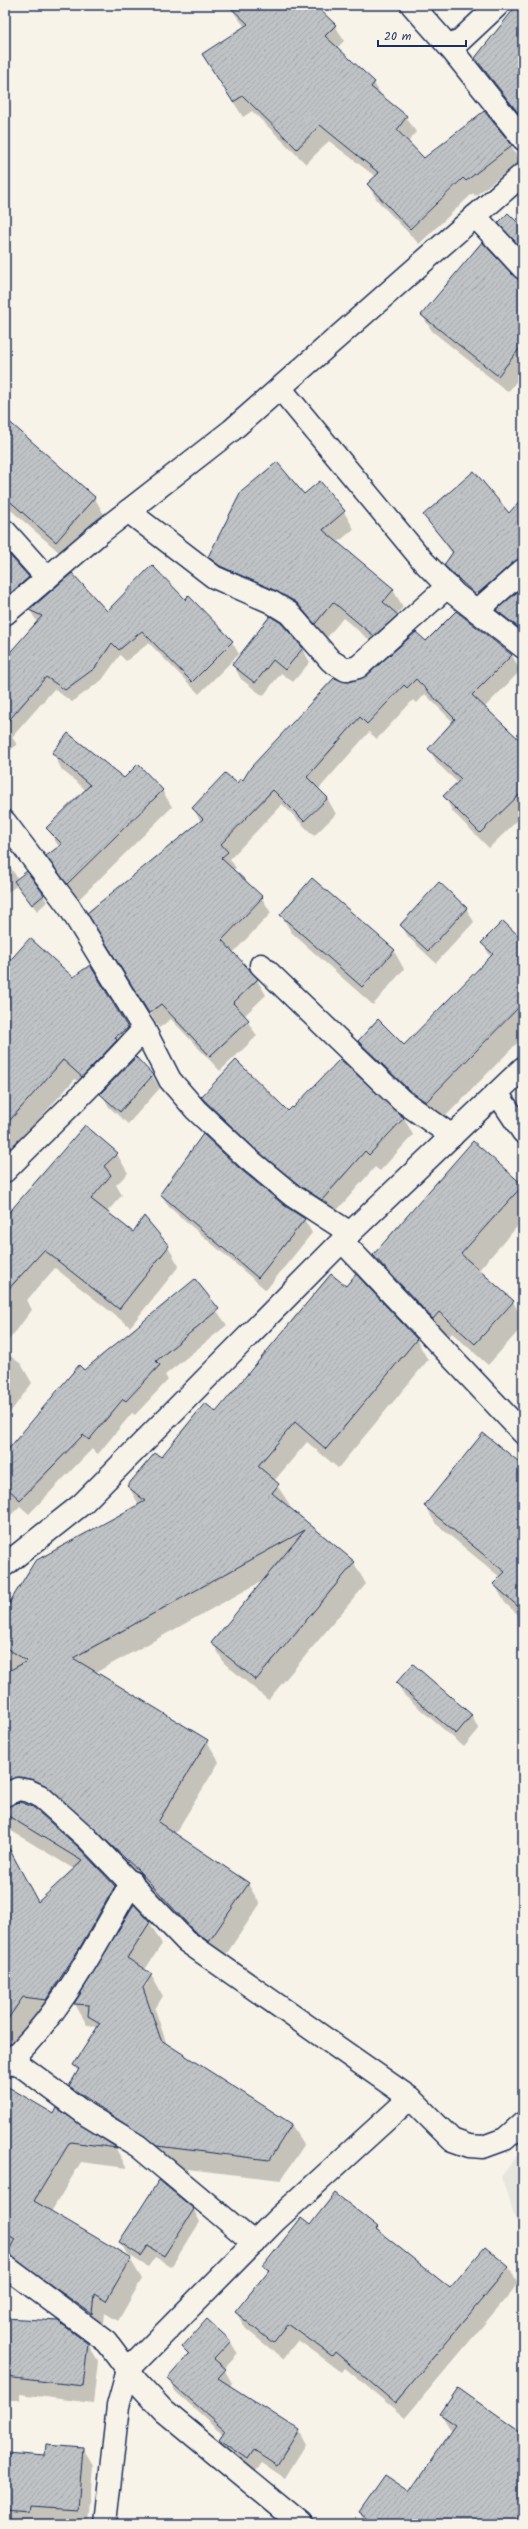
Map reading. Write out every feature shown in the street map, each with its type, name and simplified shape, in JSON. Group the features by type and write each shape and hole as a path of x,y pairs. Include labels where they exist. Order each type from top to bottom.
{"street":[{"path":"412,5 451,49 523,139"},
{"path":"451,49 498,5"},
{"path":"5,614 128,511 232,430 523,174"},
{"path":"475,216 523,268"},
{"path":"280,388 423,561 448,586 477,611 523,647"},
{"path":"128,511 214,577 271,602 289,613 331,661 346,670 358,667 448,586"},
{"path":"5,531 47,578"},
{"path":"477,611 523,570"},
{"path":"5,822 70,908 144,1029 170,1080 196,1110 247,1158 346,1237 523,1433"},
{"path":"261,965 401,1100 452,1136"},
{"path":"5,1171 68,1106 116,1060 144,1029"},
{"path":"5,1565 82,1504 346,1237 523,1068"},
{"path":"497,1094 523,1132"},
{"path":"5,1795 18,1789 29,1791 40,1796 87,1838 132,1882 186,1941 410,2098 452,2140 469,2146 483,2147 495,2143 523,2123"},
{"path":"132,1882 61,2004 33,2039 8,2063 138,2146 254,2244"},
{"path":"105,2524 118,2406 128,2370 336,2164 410,2098"},
{"path":"5,2266 107,2342 128,2370 164,2411 301,2524"}],"shaded area":[{"path":"523,2148 523,2231 517,2224 501,2177"}],"building":[{"path":"228,5 315,5 336,25 325,36 375,82 371,87 407,116 397,130 424,158 484,111 512,145 466,181 463,178 410,229 367,184 379,173 320,125 297,149 243,96 233,102 202,54 248,24"},
{"path":"517,5 523,5 523,119 475,58"},
{"path":"508,213 523,228 523,250 498,223"},
{"path":"482,242 514,276 523,280 523,344 498,376 421,315"},
{"path":"5,418 95,497 56,542 5,497"},
{"path":"277,462 304,494 320,481 345,511 323,530 394,589 383,602 398,615 374,636 333,602 315,624 296,602 276,591 220,566 208,557 241,492"},
{"path":"474,471 509,513 523,497 523,558 515,561 476,595 444,565 453,552 423,515"},
{"path":"5,550 29,577 5,598"},
{"path":"152,565 186,600 188,595 233,641 192,682 142,631 119,650 112,643 95,668 65,690 46,677 5,725 5,658 42,616 29,610 72,573 107,611"},
{"path":"523,587 523,631 496,610"},
{"path":"456,611 512,655 472,695 523,743 523,791 480,833 443,796 461,779 428,749 455,719 416,679 407,688 404,685 367,724 360,717 307,777 328,798 304,821 273,790 221,844 228,852 221,858 263,897 222,940 258,979 233,1003 249,1020 210,1056 161,1004 149,1013 87,913 203,819 192,808 225,773 237,783 241,778 243,780 251,767 334,678 348,682 366,676 416,632 426,641"},
{"path":"270,616 281,623 303,648 285,670 273,660 255,683 232,665"},
{"path":"68,733 124,778 138,764 163,790 67,884 46,856 62,844 46,828 90,785 52,753"},
{"path":"27,871 44,895 32,905 14,881"},
{"path":"312,878 395,950 362,987 280,915"},
{"path":"439,882 467,908 428,951 400,925"},
{"path":"503,921 523,940 523,1003 426,1102 409,1090 358,1041 378,1019 404,1045 493,954 481,943"},
{"path":"30,938 73,977 90,965 128,1028 115,1037 117,1040 82,1077 63,1060 5,1126 5,966"},
{"path":"136,1057 153,1075 120,1112 100,1094"},
{"path":"340,1059 404,1118 369,1155 365,1151 322,1200 300,1186 255,1149 201,1097 236,1060 288,1111 292,1107 293,1108"},
{"path":"85,1125 118,1153 104,1166 111,1175 91,1199 133,1232 144,1216 169,1246 119,1309 44,1250 5,1293 5,1217"},
{"path":"203,1134 239,1168 285,1206 305,1219 258,1278 160,1194"},
{"path":"473,1141 523,1185 461,1254 514,1301 475,1344 439,1312 433,1319 373,1255"},
{"path":"331,1274 346,1286 356,1274 417,1339 326,1449 295,1422 258,1466 279,1484 272,1493 355,1562 256,1680 211,1643 305,1530 73,1658 208,1740 158,1822 249,1883 209,1942 194,1931 139,1871 48,1787 34,1780 20,1777 5,1781 5,1673 27,1661 5,1647 5,1610 35,1561 145,1501 127,1486 155,1453 161,1457 205,1403 216,1412"},
{"path":"195,1279 219,1309 156,1361 160,1365 126,1401 123,1399 89,1440 83,1435 20,1500 5,1486 5,1453 79,1365 84,1370"},
{"path":"483,1433 523,1465 523,1611 493,1584 505,1572 424,1506"},
{"path":"413,1664 472,1715 456,1734 396,1683"},
{"path":"20,1802 33,1807 78,1847 115,1886 79,1949 46,2000 23,1997 5,2023 5,1841 38,1902 82,1861 5,1814 5,1807"},
{"path":"134,1904 150,1922 127,1958 152,1974 143,1988 161,2040 292,2124 269,2160 157,2146 69,2086 79,2069 73,2065 100,2023 88,2016 89,2005 74,2004"},
{"path":"5,2085 54,2114 57,2108 117,2148 70,2142 34,2201 131,2258 106,2301 94,2294 92,2314 7,2254 15,2239 5,2233"},
{"path":"159,2180 194,2209 164,2256 148,2246 141,2256 119,2242"},
{"path":"335,2193 378,2227 376,2229 450,2288 485,2247 509,2267 395,2403 335,2352 332,2356 288,2324 273,2343 235,2312 269,2270 263,2266 301,2218 310,2225"},
{"path":"5,2318 58,2321 88,2344 83,2386 5,2377"},
{"path":"207,2319 231,2341 214,2359 226,2369 218,2378 299,2430 277,2465 254,2450 248,2459 219,2439 225,2430 167,2379 189,2354 182,2347"},
{"path":"458,2388 523,2434 523,2524 375,2524 359,2513 385,2476 409,2492 456,2425 440,2414"},
{"path":"46,2444 83,2447 78,2509 29,2506 28,2513 5,2511 5,2453 45,2456"}]}
